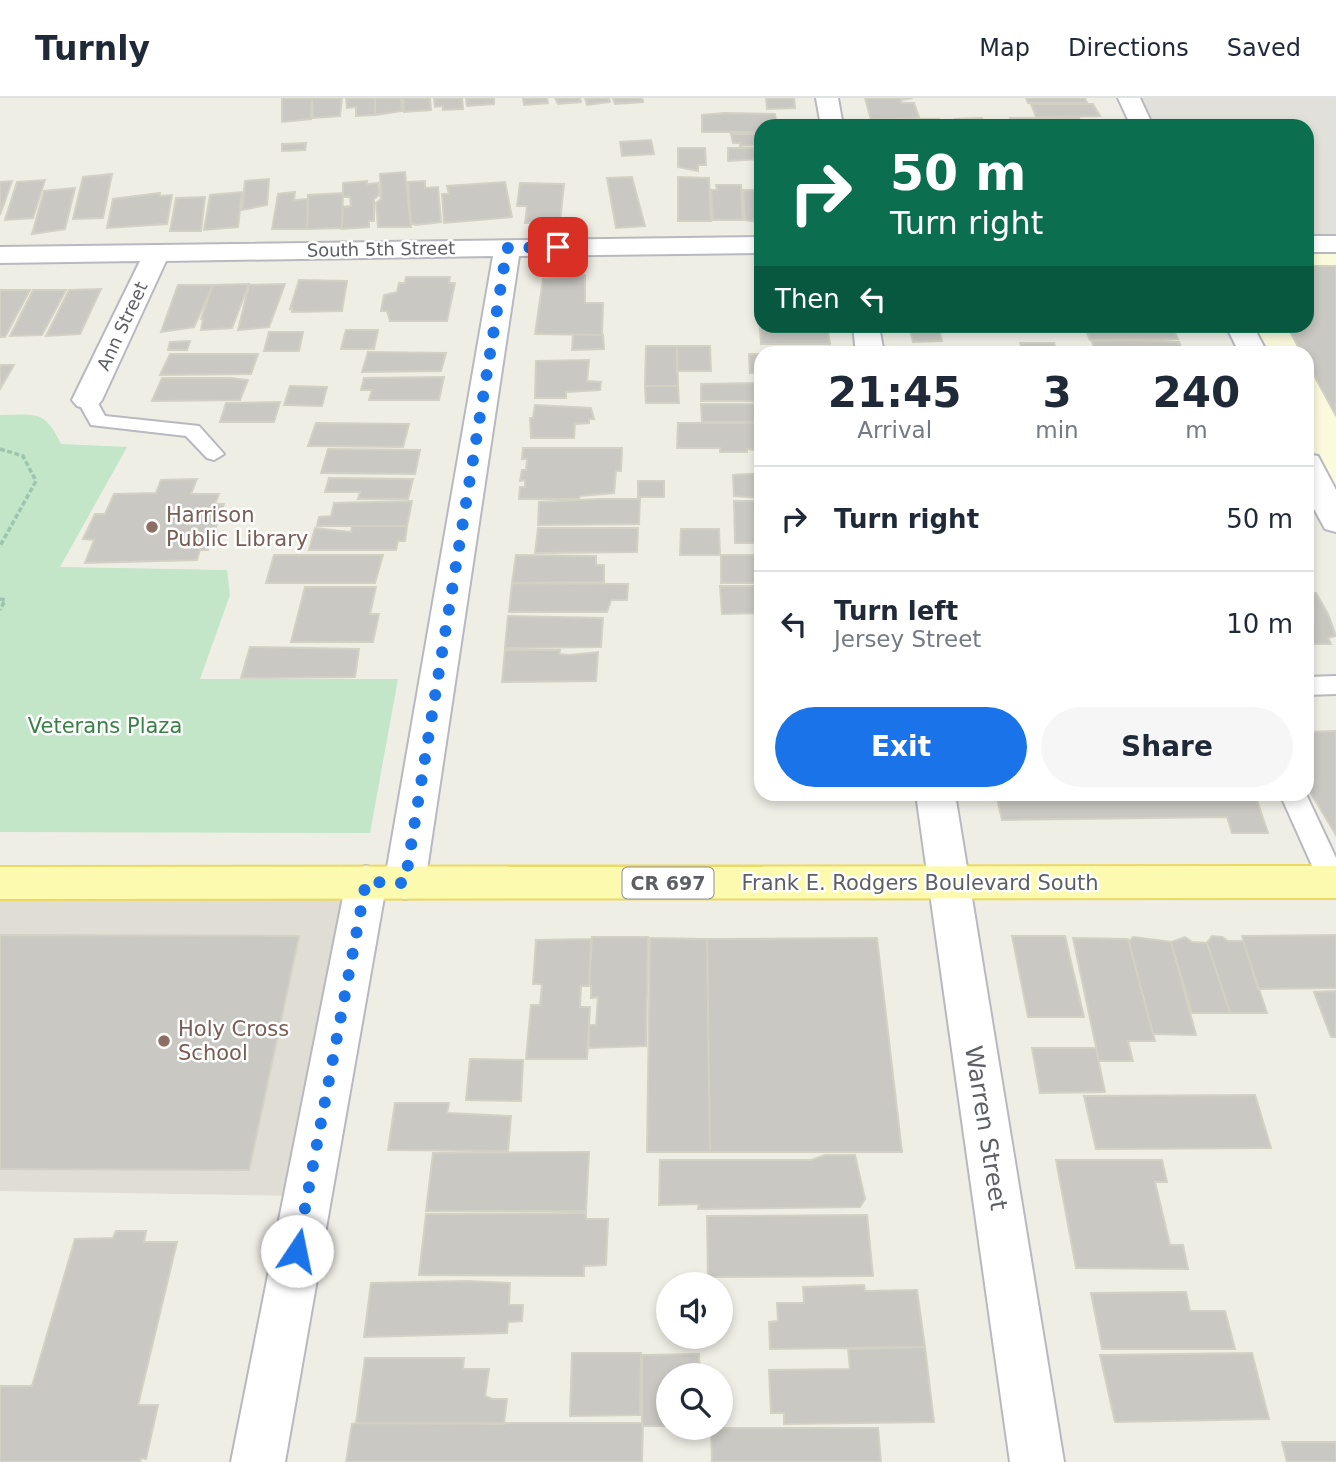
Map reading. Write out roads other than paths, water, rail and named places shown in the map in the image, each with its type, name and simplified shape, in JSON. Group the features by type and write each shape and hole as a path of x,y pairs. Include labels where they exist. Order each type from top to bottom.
{"main road":[{"name":"Frank E. Rodgers Boulevard South","path":"0,883 1334,882"}],"street":[{"path":"827,98 831,119"},
{"path":"1129,98 1139,119"},
{"path":"1314,244 1336,244"},
{"name":"South 5th Street","path":"0,255 754,245"},
{"path":"258,1462 385,882 507,248"},
{"name":"Ann Street","path":"87,400 157,252"},
{"path":"1314,477 1336,522"},
{"name":"Warren Street","path":"936,801 1037,1462"}],"lane":[{"path":"87,400 98,421 192,430 214,454"},
{"path":"1314,685 1336,685"},
{"path":"1296,801 1334,882"}],"place":[{"name":"Harrison Public Library","path":"152,527"},
{"name":"Holy Cross School","path":"164,1041"}],"park label":[{"name":"Veterans Plaza","path":"105,726"}]}
